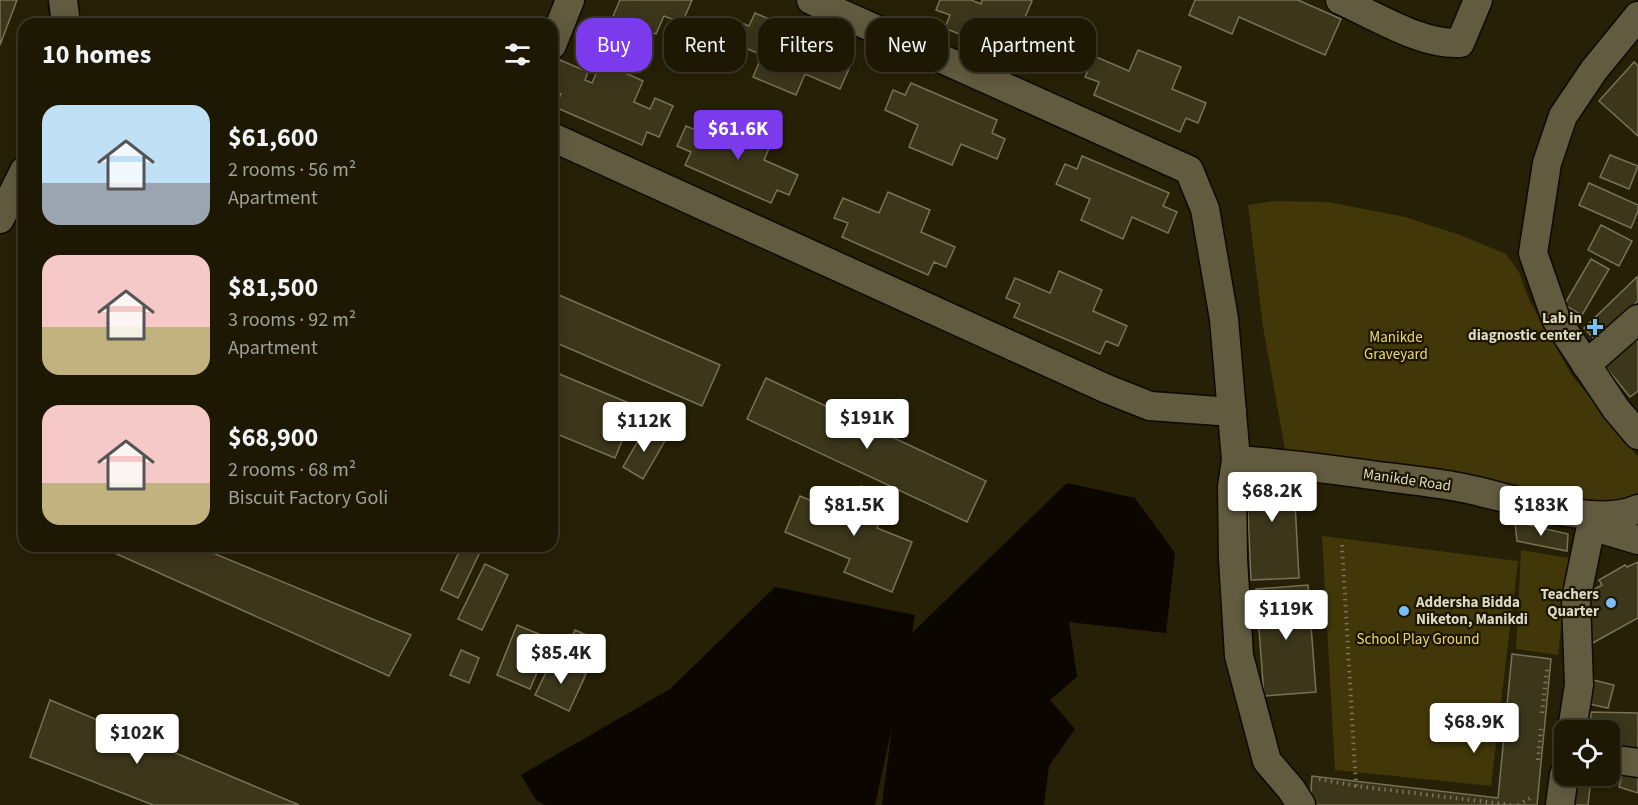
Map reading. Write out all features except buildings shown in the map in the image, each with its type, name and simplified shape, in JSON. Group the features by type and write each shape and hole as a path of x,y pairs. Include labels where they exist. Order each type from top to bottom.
{"street":[{"path":"63,0 65,18"},
{"path":"558,30 570,0"},
{"path":"811,0 1189,170 1205,209 1224,319 1236,460 1232,487 1233,559 1239,656 1267,761 1296,797"},
{"path":"1340,0 1414,34 1445,44 1460,43 1478,0"},
{"path":"1638,16 1594,70 1563,116 1547,163 1533,253 1556,319 1616,410 1638,435"},
{"path":"558,140 1107,389 1150,406 1232,412"},
{"path":"0,219 18,183"},
{"path":"1586,365 1638,319"},
{"name":"Manikde Road","path":"1236,460 1289,463 1463,488 1569,512 1590,520 1628,514 1638,509"},
{"path":"1574,720 1579,685 1575,599 1590,520 1638,540"},
{"path":"1620,760 1638,763"},
{"path":"1560,805 1563,786"}],"path":[{"path":"1342,545 1356,786 1512,805"}],"green space":[{"name":"Manikde Graveyard","path":"1273,201 1328,202 1405,217 1460,235 1506,254 1519,272 1529,300 1571,374 1638,457 1638,517 1287,460 1263,327 1248,205"},
{"name":"School Play Ground","path":"1322,536 1518,561 1491,786 1335,770"},
{"path":"1521,550 1569,558 1558,655 1516,649"}],"shaded area":[{"path":"1067,483 1135,498 1175,553 1166,633 1069,622 1077,677 1050,700 1075,729 1049,766 1044,805 882,805 892,727 875,805 545,805 536,800 521,775 670,689 775,587 915,615 912,633"}],"place":[{"name":"Lab in diagnostic center","path":"1595,327"},
{"name":"Teachers Quarter","path":"1611,603"},
{"name":"Addersha Bidda Niketon, Manikdi","path":"1404,611"}]}
